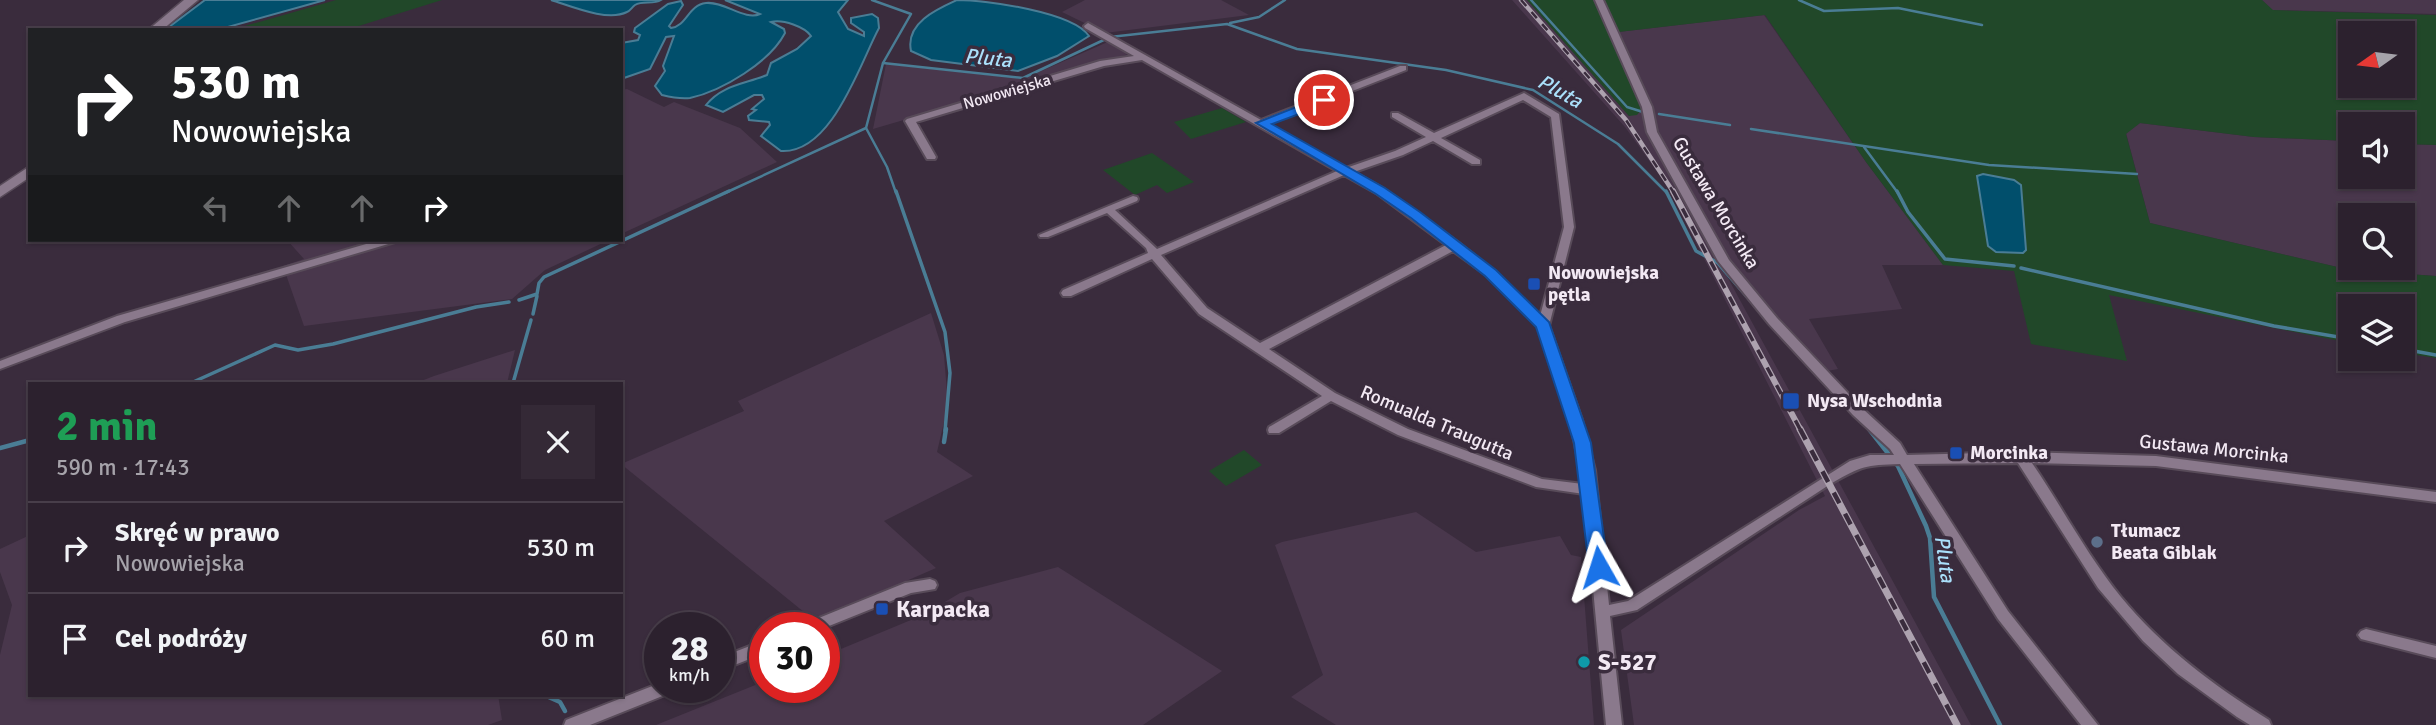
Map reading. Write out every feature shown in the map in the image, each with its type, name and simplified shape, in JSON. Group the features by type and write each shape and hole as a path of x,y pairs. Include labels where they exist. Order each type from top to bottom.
{"street":[{"path":"157,28 192,0"},
{"name":"Gustawa Morcinka","path":"1599,0 1647,107 1652,132 1724,261 1773,321 1858,412 1890,441 1896,458 2003,615 2090,725"},
{"path":"1088,26 1348,172 1416,215 1490,273 1543,326 1576,420 1591,491 1614,725"},
{"name":"Nowowiejska","path":"931,157 910,121 1103,63 1144,57"},
{"path":"1262,123 1403,68"},
{"path":"1067,293 1524,96 1556,116 1569,227 1543,326"},
{"path":"1395,115 1476,162"},
{"path":"0,192 28,171"},
{"path":"1044,235 1133,198"},
{"name":"Romualda Traugutta","path":"1108,209 1151,247 1203,311 1331,396 1403,432 1541,484 1591,491"},
{"path":"0,365 121,319 384,242"},
{"path":"1259,349 1455,245"},
{"path":"1274,430 1331,396"},
{"path":"2021,457 2107,590 2133,621 2188,673 2263,725"},
{"name":"Gustawa Morcinka","path":"1604,612 1632,606 1848,468 1870,460 2021,457 2168,462 2436,497"},
{"path":"840,615 910,587 930,585"},
{"path":"2366,635 2436,652"},
{"path":"572,725 644,696"}],"shaded area":[{"path":"1085,0 1221,0 1249,15 1105,33 1062,12"},
{"path":"1512,0 1527,0 1629,116 1643,108 1609,33 1764,15 1866,162 1943,265 1882,265 1902,309 1809,319 1838,369 1827,371 1716,256 1971,725 1634,725 1621,630 1799,510 1825,496 1666,184 1625,127"},
{"path":"2262,0 2436,0 2436,14 2272,10"},
{"path":"1110,41 1132,53 873,129 886,64 1023,79"},
{"path":"627,89 664,107 674,102 740,128 777,162 623,233 623,90"},
{"path":"2140,123 2254,137 2338,140 2338,189 2415,189 2415,144 2436,145 2436,276 2415,275 2415,203 2338,203 2338,267 2150,223 2126,133"},
{"path":"289,242 605,242 545,270 512,299 304,326 283,266 304,259"},
{"path":"931,313 944,355 948,405 937,452 973,476 884,521 936,568 836,612 804,612 623,466 623,463 744,411 738,401"},
{"path":"515,350 507,382 419,382"},
{"path":"1416,512 1476,552 1560,536 1571,555 1581,557 1594,725 1336,725 1291,697 1323,675 1275,545"},
{"path":"28,536 28,697 498,697 502,720 488,725 0,725 0,655 12,605 0,572 0,549"},
{"path":"1058,567 1222,671 1143,725 656,725 710,703 735,703 735,693 749,687 749,703 840,703 840,649 923,615 960,593"}],"green space":[{"path":"336,0 442,0 352,28 238,28"},
{"path":"1527,0 2262,0 2273,10 2436,15 2436,145 2415,144 2415,112 2338,112 2338,140 2254,137 2140,123 2126,134 2150,223 2338,267 2338,280 2415,280 2415,275 2436,276 2436,358 2415,355 2415,294 2338,294 2338,341 2109,295 2127,361 2031,344 2014,271 1943,265 1866,162 1765,15 1610,33 1643,108 1637,115 1629,116"},
{"path":"1222,108 1246,122 1191,139 1174,122"},
{"path":"1152,153 1194,182 1167,193 1157,185 1135,195 1103,170"},
{"path":"1244,450 1262,465 1226,486 1209,471"}],"water":[{"path":"205,0 325,0 224,28 168,28"},
{"path":"551,0 661,0 638,4 627,12 610,15 589,12"},
{"path":"725,0 848,0 838,12 848,29 864,36 864,32 851,23 851,18 872,14 878,18 879,28 842,104 815,138 799,148 781,151 761,136 770,125 769,122 749,120 748,116 756,110 752,109 764,99 762,95 754,95 723,112 706,105 727,89 767,75 771,63 797,49 811,36 793,24 771,22 784,29 785,33 778,44 744,74 703,94 690,98 672,97 662,95 655,86 665,71 663,66 674,36 666,37 650,69 623,78 623,43 638,40 640,35 634,32 635,28 668,4 681,1 683,5 669,26 671,28 681,24 695,7 706,3 748,15 760,14"},
{"path":"957,0 988,2 1048,14 1066,20 1089,36 1057,56 1018,71 931,60 911,51 913,32 924,18"},
{"path":"1983,174 2014,180 2021,185 2026,250 2023,253 1996,252 1988,246 1977,176"}],"waterway":[{"name":"Pluta","path":"872,0 911,14 883,63"},
{"path":"1230,23 1259,17 1285,0"},
{"path":"1531,0 1627,107 1643,112"},
{"path":"1799,0 1824,11 1898,8 1982,25"},
{"name":"Pluta","path":"883,63 1023,78 1110,37 1227,24 1297,49 1446,70 1533,90 1618,144 1667,193"},
{"path":"866,128 883,63"},
{"path":"1659,114 1730,125"},
{"path":"725,193 866,128"},
{"path":"866,128 887,167 896,193"},
{"path":"1751,129 1989,165 2137,174"},
{"path":"1864,147 1898,193"},
{"path":"623,240 729,191"},
{"path":"896,191 945,332 950,373 945,431"},
{"path":"1897,191 1908,212 1945,259 2014,266"},
{"name":"Pluta","path":"1667,193 1696,251 1718,263 1756,307"},
{"path":"519,300 537,294 539,283 544,277 619,242"},
{"path":"2021,268 2274,326 2338,337"},
{"path":"533,314 537,296"},
{"path":"193,382 275,345 298,350 333,344 476,307 509,302"},
{"path":"513,382 531,320"},
{"path":"2415,351 2436,355"},
{"path":"944,442 946,429"},
{"name":"Pluta","path":"1869,429 1898,466 1926,526 1930,538 1934,597 2000,725"},
{"path":"0,448 28,441"},
{"path":"549,697 560,702 565,711"}],"railway":[{"path":"1521,0 1626,120 1674,193"},
{"path":"1673,191 1801,431"},
{"path":"1800,429 1957,725"}],"place":[{"name":"Nowowiejska pętla","path":"1534,284"},
{"name":"Nysa Wschodnia","path":"1791,401"},
{"name":"Morcinka","path":"1956,453"},
{"name":"Tłumacz Beata Giblak","path":"2097,542"},
{"name":"Karpacka","path":"882,609"},
{"name":"S-527","path":"1584,662"}],"route":[{"path":"1324,100 1262,123 1380,191 1416,215 1490,273 1543,326 1583,443 1599,567"}]}
